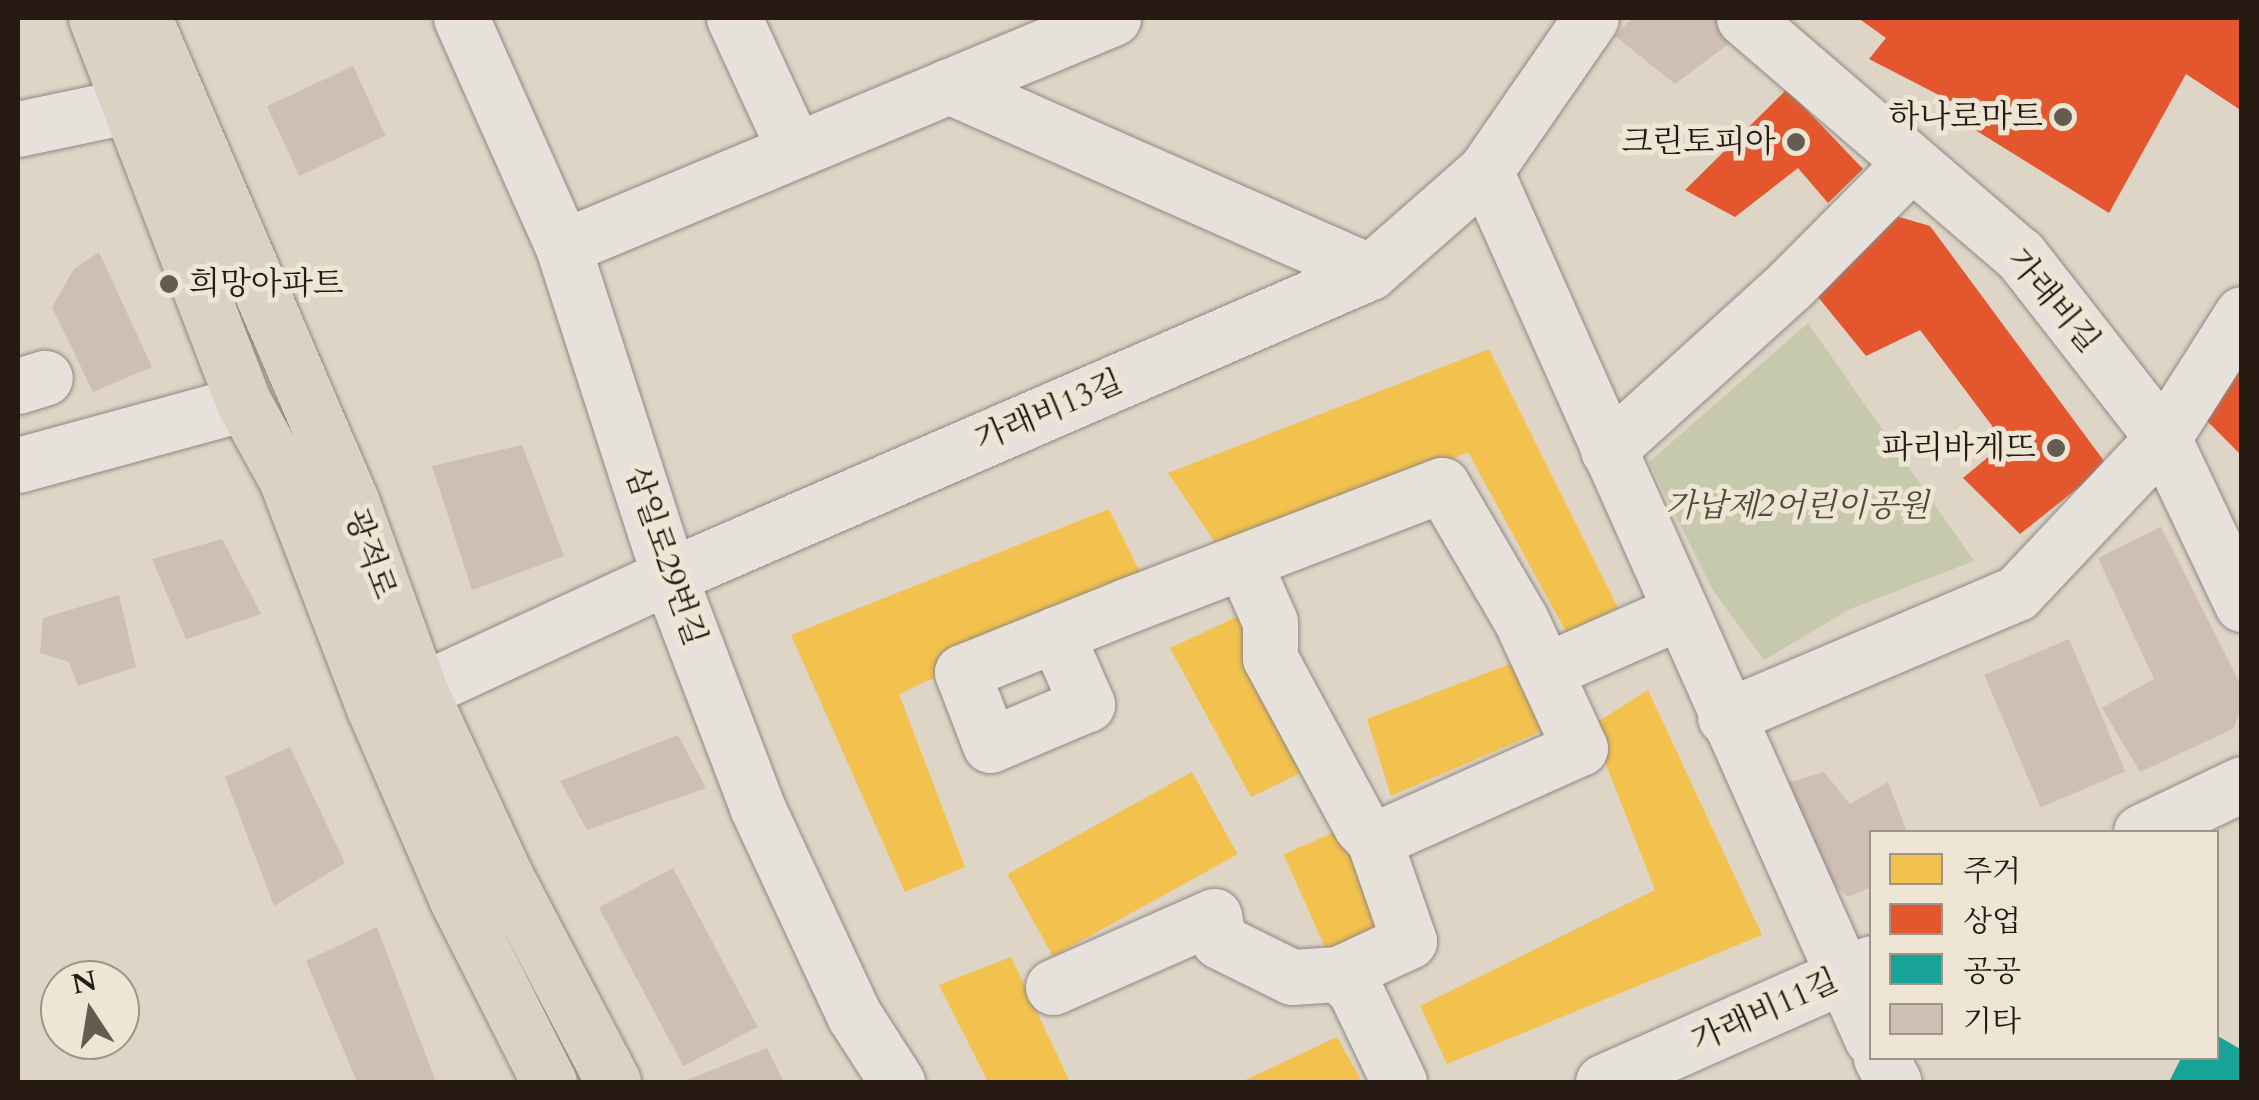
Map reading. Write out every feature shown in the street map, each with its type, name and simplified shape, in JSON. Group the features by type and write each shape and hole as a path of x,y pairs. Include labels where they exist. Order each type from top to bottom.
{"main road":[{"name":"광적로","path":"96,18 244,402 286,479 457,900 550,1082"},
{"name":"광적로","path":"144,18 352,503 420,692 505,875 612,1082"}],"street":[{"name":"삼일로29번길","path":"461,18 563,247 669,576 758,806 854,1015 896,1082"},
{"path":"734,18 795,150"},
{"path":"563,247 1113,18"},
{"name":"가래비13길","path":"420,692 669,576 1370,272 1485,171 1590,18"},
{"name":"가래비길","path":"1744,18 2020,255 2164,438 2242,604"},
{"path":"948,86 1370,272"},
{"path":"18,129 132,105"},
{"path":"1608,450 1789,286 1910,164"},
{"path":"1485,171 1725,717 1856,971 1869,1026"},
{"path":"1725,717 2017,593 2164,438 2242,314"},
{"path":"18,465 244,402"},
{"path":"1056,634 1442,485 1545,671 1580,748 1374,840"},
{"path":"1053,986 1214,916 1219,942 1292,977 1338,974 1410,942 1374,840 1361,826 1270,658 1270,622 1244,563"},
{"path":"1545,671 1679,612"},
{"path":"2145,830 2242,784"},
{"name":"가래비11길","path":"1603,1082 1856,971"},
{"path":"1338,974 1355,990 1398,1082"},
{"path":"1882,1060 1894,1082"}],"green space":[{"name":"가납제2어린이공원","path":"1808,323 1974,561 1850,609 1764,660 1712,589 1649,462"}],"building: 주거":[{"path":"1489,349 1618,608 1566,632 1468,452 1225,557 1168,473"},
{"path":"1109,509 1144,580 899,694 965,867 905,892 791,635"},
{"path":"1243,614 1308,769 1251,797 1170,648"},
{"path":"1515,662 1553,726 1391,796 1367,719"},
{"path":"1648,690 1762,935 1447,1064 1420,1006 1655,890 1591,726"},
{"path":"1192,772 1238,854 1053,957 1007,874"},
{"path":"1343,828 1389,932 1330,959 1284,854"},
{"path":"1011,957 1070,1082 988,1082 939,985"},
{"path":"1337,1037 1362,1082 1241,1082"}],"building: 상업":[{"name":"하나로마트","path":"1858,18 2242,18 2242,111 2186,74 2109,213 1964,123 1962,107 1869,59 1886,38"},
{"path":"1787,89 1863,169 1828,203 1798,168 1735,217 1685,190"},
{"path":"1896,216 1930,226 2107,465 2020,534 1963,478 2005,443 1920,330 1866,356 1818,297"},
{"path":"2242,349 2242,451 2239,453 2199,413"}],"building: 공공":[{"path":"2219,1037 2242,1050 2242,1082 2169,1082 2180,1060 2219,1060"}],"building: 기타":[{"path":"1632,18 1716,18 1738,37 1675,84 1615,36"},
{"path":"353,66 386,136 299,176 267,106"},
{"path":"99,252 152,367 93,392 52,307 74,269"},
{"path":"522,445 564,556 472,590 432,466"},
{"path":"2161,527 2242,687 2242,707 2233,729 2140,772 2102,708 2154,679 2098,558"},
{"path":"222,539 261,614 186,639 152,559"},
{"path":"119,595 136,667 78,686 69,662 40,653 43,618"},
{"path":"2069,639 2125,772 2041,807 1984,675"},
{"path":"678,735 706,788 587,830 560,781"},
{"path":"290,747 345,863 274,906 225,777"},
{"path":"1824,772 1850,804 1888,782 1906,830 1869,830 1869,888 1848,897 1831,882 1777,786"},
{"path":"673,868 758,1027 683,1066 599,907"},
{"path":"377,927 436,1082 357,1082 306,961"},
{"path":"767,1048 784,1082 682,1082"}],"place":[{"name":"하나로마트","path":"2063,117"},
{"name":"크린토피아","path":"1796,142"},
{"name":"희망아파트","path":"169,284"},
{"name":"파리바게뜨","path":"2056,448"}]}
